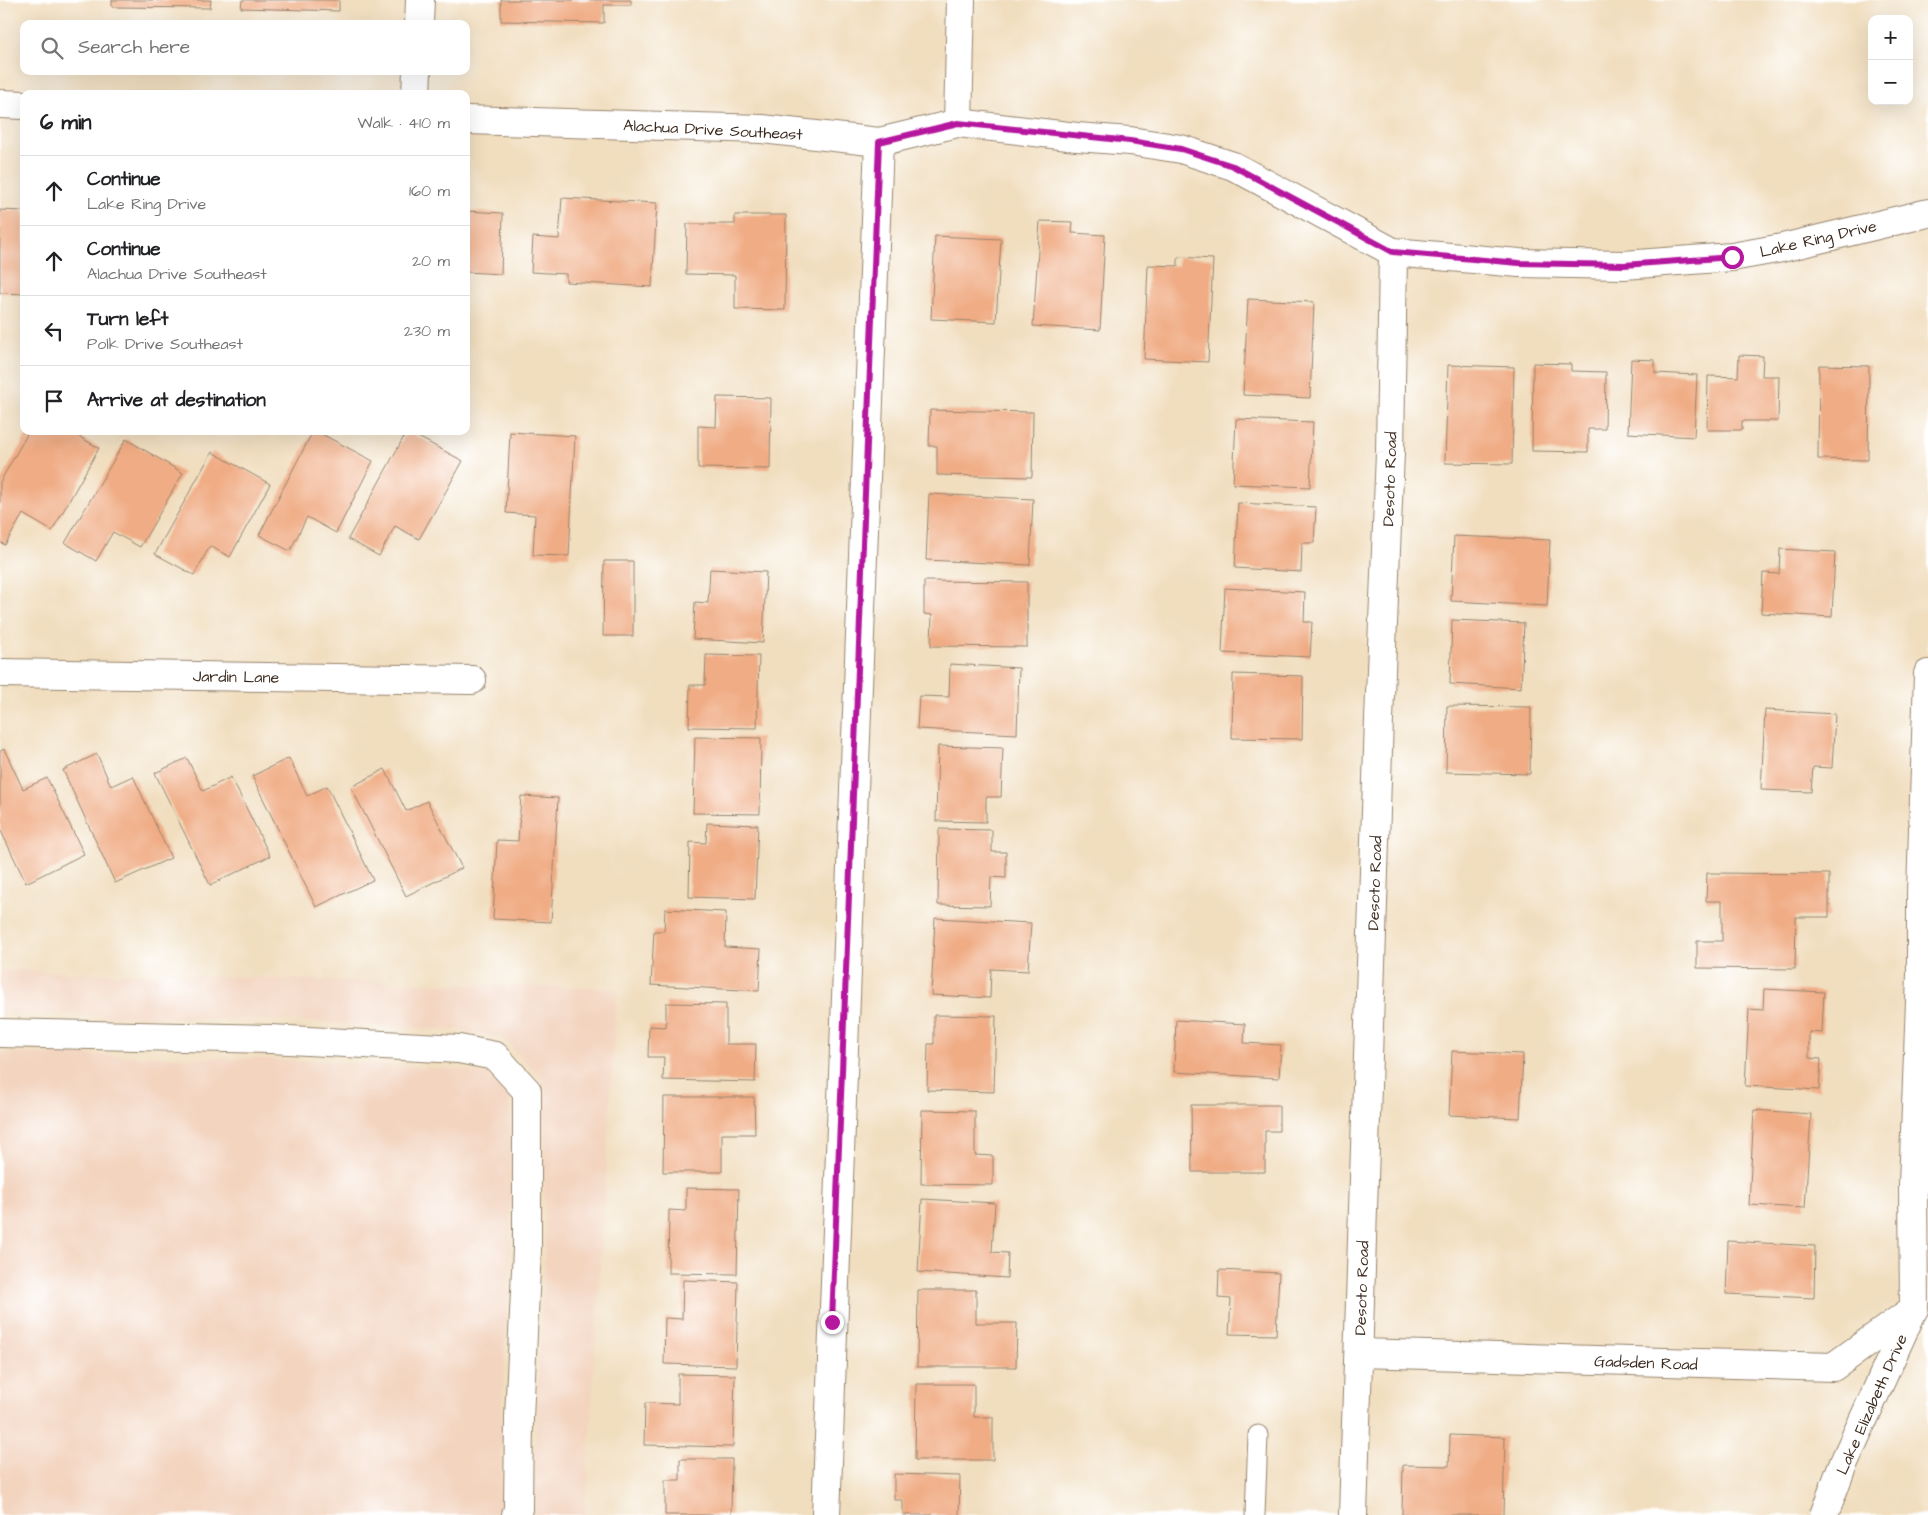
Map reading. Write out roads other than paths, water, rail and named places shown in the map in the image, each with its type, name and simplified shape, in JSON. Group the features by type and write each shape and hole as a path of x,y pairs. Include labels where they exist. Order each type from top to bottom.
{"street":[{"path":"419,20 420,0"},
{"path":"958,123 960,0"},
{"path":"416,90 417,75"},
{"path":"0,104 20,105"},
{"name":"Alachua Drive Southeast","path":"470,120 762,129 879,142 958,123"},
{"name":"Lake Ring Drive","path":"958,123 1130,141 1181,149 1233,166 1393,252 1519,263 1624,265 1672,262 1732,257 1782,248 1928,214"},
{"path":"826,1515 879,142"},
{"name":"Desoto Road","path":"1353,1515 1360,1353 1379,718 1390,454 1393,252"},
{"name":"Jardin Lane","path":"0,673 472,680"},
{"path":"1921,1304 1913,1186 1921,975 1921,893 1928,674"},
{"path":"0,1033 270,1039 458,1049 495,1056 528,1091 528,1249 518,1418 518,1508 516,1515"},
{"name":"Gadsden Road","path":"1360,1353 1833,1367 1921,1304"},
{"name":"Lake Elizabeth Drive","path":"1824,1515 1841,1469 1921,1304"}],"lane":[{"path":"1255,1515 1258,1435"}]}
